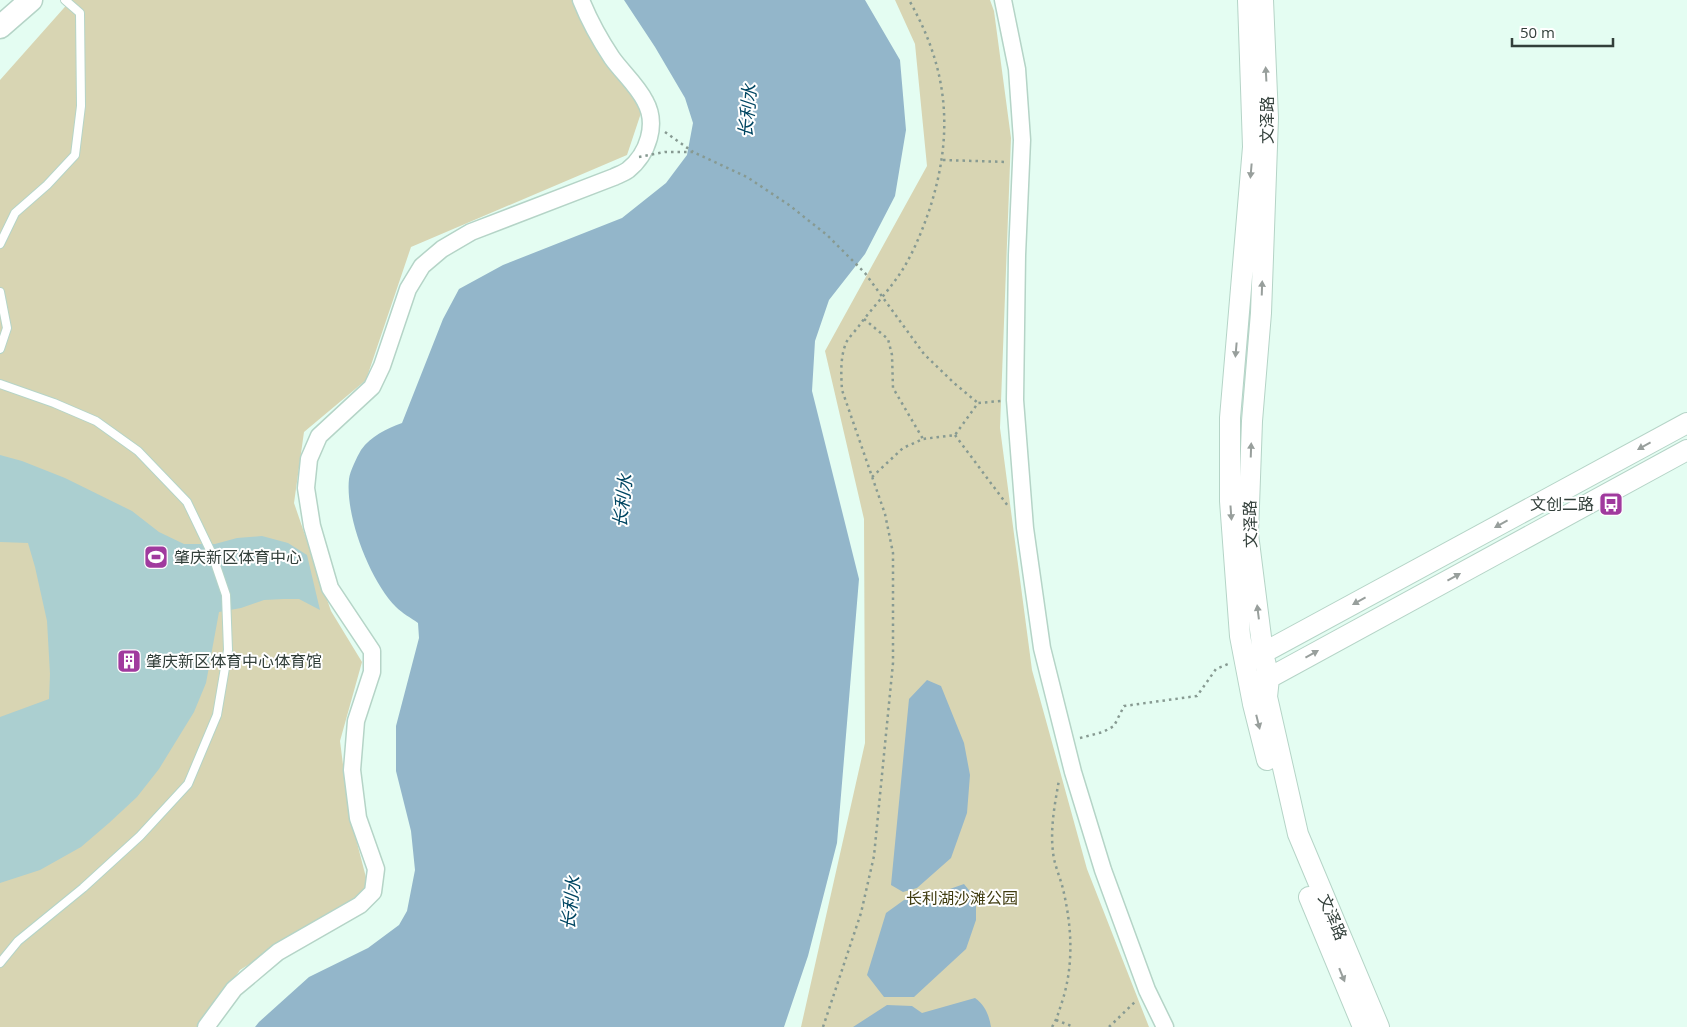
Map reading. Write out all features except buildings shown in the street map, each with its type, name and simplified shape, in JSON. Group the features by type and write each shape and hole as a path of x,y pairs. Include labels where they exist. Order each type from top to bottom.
{"main road":[{"path":"0,20 17,0"},
{"path":"0,27 31,0"}],"street":[{"path":"206,1027 234,989 278,952 360,905 373,892 376,869 358,818 352,770 356,721 372,672 372,651 330,588 312,526 306,488 309,459 319,436 372,387 382,366 408,289 422,266 442,249 471,232 614,178 628,170 639,157 650,136 651,116 645,101 612,57 586,13 581,0"},
{"path":"1003,0 1017,69 1022,140 1017,255 1015,400 1025,528 1042,648 1073,772 1103,870 1147,990 1165,1027"},
{"name":"文泽路","path":"1248,0 1253,148 1230,418 1230,501 1240,636 1269,678 1267,697 1298,834 1379,1027"},
{"name":"文泽路","path":"1263,0 1268,118 1261,313 1252,420 1248,534 1254,655 1250,684 1288,845 1363,1027"},
{"path":"1254,655 1687,423"},
{"path":"1250,684 1269,678 1687,450"}],"lane":[{"path":"0,244 15,213 47,185 75,155 81,106 80,13 65,0"},
{"path":"0,292 7,328 0,349"},
{"path":"0,384 54,402 96,421 138,451 187,502 212,554 226,595 228,650 217,715 188,784 140,836 83,888 18,941 0,963"}],"path":[{"path":"823,1027 861,913 874,856 893,663 893,553 884,514 842,390 841,369 847,342 903,269 922,233 936,190 942,160 945,123 943,94 935,56 920,20 909,0"},
{"path":"651,116 668,136 692,152 747,177 827,235 865,273 924,354 954,383 978,402 1015,400"},
{"path":"639,157 665,152 692,152"},
{"path":"942,160 1021,163"},
{"path":"864,320 888,339 892,355 893,388 923,439"},
{"path":"872,477 903,448 923,439 955,435 978,402"},
{"path":"955,435 1025,528"},
{"path":"1066,742 1103,732 1114,726 1124,706 1197,696 1216,669 1254,655"},
{"path":"1052,1027 1067,987 1071,951 1070,923 1063,887 1052,853 1052,824 1059,779"},
{"path":"1109,1027 1147,990"},
{"path":"1056,1020 1074,1027"}],"green space":[{"name":"肇庆新区体育中心","path":"71,0 572,0 642,110 627,155 411,247 366,380 304,432 294,503 331,611 362,662 340,741 349,812 369,889 240,970 200,1027 0,1027 0,80"},
{"name":"长利湖沙滩公园","path":"895,0 990,0 994,11 1011,138 1000,428 1032,670 1087,869 1149,1027 801,1027 865,743 864,519 825,351 927,166 915,44"}],"water":[{"name":"长利水","path":"624,0 865,0 900,60 906,130 895,196 865,254 829,300 815,341 812,391 859,579 837,843 808,956 784,1027 255,1027 309,977 368,948 399,925 407,911 415,870 411,831 396,771 396,726 419,638 418,623 398,609 386,596 361,547 355,529 349,494 349,479 352,468 365,445 385,430 402,423 443,319 459,289 503,265 622,218 666,183 687,155 693,123 685,98"},
{"path":"927,680 941,686 964,743 970,775 967,813 951,858 917,888 903,892 891,885 909,699"},
{"path":"964,884 976,899 976,920 966,949 914,997 884,997 867,975 886,913 904,900 933,895"},
{"path":"975,998 986,1011 991,1027 853,1027 887,1005 912,1006 922,1013"}],"place":[{"name":"文创二路","path":"1611,504"},
{"name":"肇庆新区体育中心","path":"156,557"},
{"name":"肇庆新区体育中心体育馆","path":"129,661"}]}
